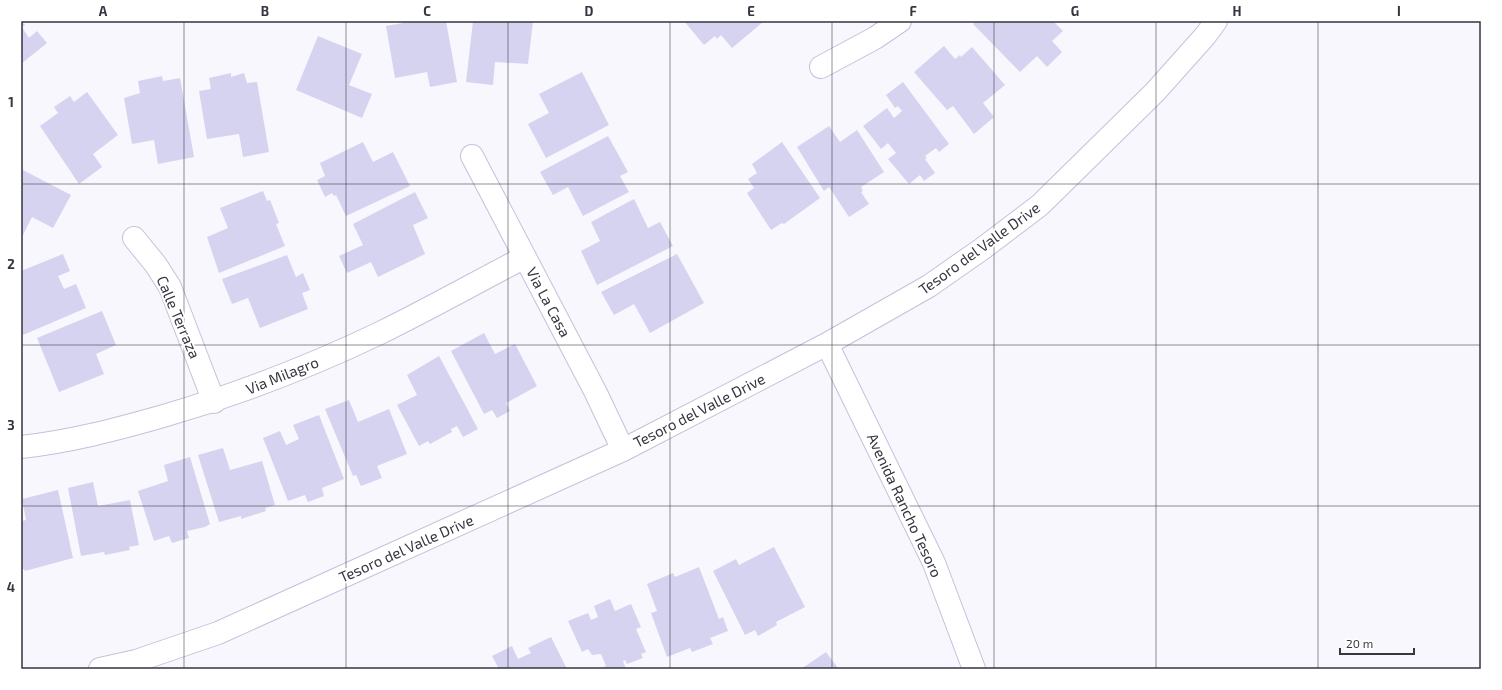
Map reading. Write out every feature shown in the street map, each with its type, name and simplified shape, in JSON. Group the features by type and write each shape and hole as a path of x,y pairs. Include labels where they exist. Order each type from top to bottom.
{"street":[{"path":"821,67 876,38 900,21"},
{"name":"Tesoro del Valle Drive","path":"100,669 136,661 218,633 623,450 827,344 929,286 982,249 1040,205 1155,92 1205,36 1216,21"},
{"name":"Via La Casa","path":"472,156 596,393 623,450"},
{"name":"Calle Terraza","path":"134,238 156,265 170,287 214,402"},
{"name":"Via Milagro","path":"21,447 47,444 116,430 214,402 296,370 380,333 525,257"},
{"name":"Avenida Rancho Tesoro","path":"827,344 934,563 974,669"}],"building":[{"path":"21,21 25,21 23,23 25,25 22,27 29,38 37,31 47,43 21,64"},
{"path":"403,21 446,21 457,82 430,87 427,72 395,78 386,26 403,23"},
{"path":"473,21 533,21 528,64 495,62 493,85 466,82"},
{"path":"684,21 763,22 732,48 721,35 717,39 715,36 704,45"},
{"path":"976,21 1053,21 1063,31 1052,41 1062,52 1047,67 1037,56 1020,72 973,24"},
{"path":"318,36 362,54 349,85 372,94 362,118 296,90"},
{"path":"944,46 955,59 960,55 961,57 972,47 1005,85 983,103 994,117 974,134 953,106 947,110 914,72"},
{"path":"582,72 609,125 546,158 528,124 549,113 539,94"},
{"path":"231,73 231,77 244,73 247,83 257,82 269,152 243,157 239,134 207,139 199,91 211,89 209,78"},
{"path":"162,76 163,81 180,78 194,157 158,164 154,140 132,144 124,98 140,93 138,81"},
{"path":"903,82 949,144 939,152 936,148 925,156 927,158 925,159 935,173 924,181 920,175 909,184 888,159 896,153 888,143 881,149 863,126 887,108 894,118 902,111 898,106 895,108 886,95"},
{"path":"87,92 118,135 93,154 102,167 79,184 40,126 58,113 54,107 70,96 74,102"},
{"path":"829,126 840,142 857,130 884,172 861,187 863,191 861,192 869,204 849,217 829,187 824,191 797,147"},
{"path":"608,136 628,172 620,176 629,192 583,216 568,187 553,195 540,172"},
{"path":"363,142 373,162 393,152 410,186 346,216 336,195 334,196 332,193 325,197 317,180 325,176 320,163"},
{"path":"782,142 820,198 784,224 782,223 771,230 747,193 754,188 748,179 757,173 752,164"},
{"path":"21,169 71,195 53,228 32,217 21,239"},
{"path":"263,191 267,201 270,200 279,223 276,224 285,246 219,273 207,237 228,228 220,208"},
{"path":"415,192 428,218 413,225 425,254 378,277 371,262 347,273 339,256 363,245 353,224"},
{"path":"634,199 648,228 660,222 673,246 597,285 581,251 600,241 591,222"},
{"path":"63,254 70,271 58,276 64,289 76,284 86,308 23,335 21,330 21,271"},
{"path":"677,254 704,303 650,333 634,304 614,315 601,292"},
{"path":"287,255 296,277 303,273 310,290 302,293 308,309 260,328 248,298 232,304 222,279"},
{"path":"102,311 116,345 96,354 104,374 59,392 37,338"},
{"path":"484,333 495,354 515,344 537,386 506,403 510,411 497,418 492,410 484,414 451,351"},
{"path":"439,356 478,429 463,437 457,426 451,429 452,432 430,444 428,441 419,446 397,405 417,395 407,375"},
{"path":"349,400 358,422 389,409 407,454 377,466 382,478 361,486 356,475 353,476 325,409"},
{"path":"319,415 344,479 322,488 324,496 308,502 305,495 288,501 263,438 280,431 286,445 299,439 293,425"},
{"path":"223,448 230,470 262,461 275,505 265,508 266,511 241,519 241,516 219,522 198,455"},
{"path":"190,457 210,524 205,527 187,531 189,538 172,543 169,536 154,541 138,491 168,481 164,465"},
{"path":"93,482 98,506 130,500 139,545 129,547 130,550 105,555 104,552 81,556 68,488"},
{"path":"58,490 73,558 25,571 24,569 21,569 21,521 26,520 22,499"},
{"path":"774,547 805,607 776,622 777,625 758,636 755,630 745,635 713,571 736,559 739,565"},
{"path":"699,567 719,619 723,617 728,631 710,638 713,644 692,652 690,648 667,657 651,613 657,611 647,584 673,573 675,577"},
{"path":"610,599 615,611 631,604 641,627 636,629 646,652 641,654 643,658 627,664 625,660 623,661 626,669 599,669 606,666 601,654 592,655 588,649 582,652 568,621 588,613 591,620 598,617 594,606"},
{"path":"551,637 567,669 499,669 492,656 512,646 518,659 531,653 528,648"},
{"path":"826,652 838,668 801,669"}]}
